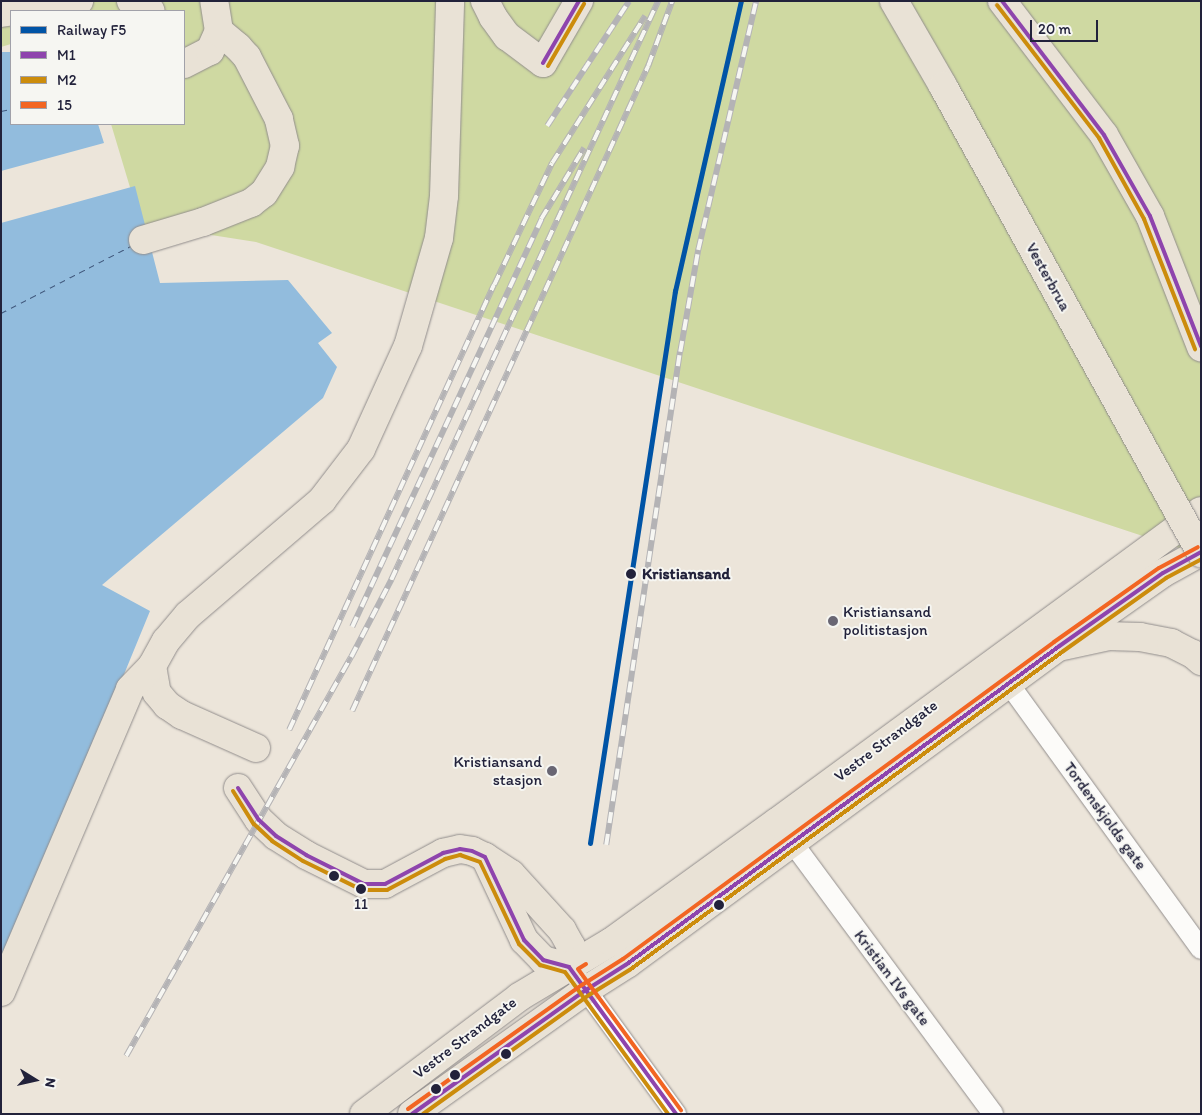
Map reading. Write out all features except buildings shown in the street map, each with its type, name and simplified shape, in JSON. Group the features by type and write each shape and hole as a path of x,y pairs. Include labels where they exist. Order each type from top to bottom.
{"main road":[{"path":"15,10 79,1"},
{"path":"131,1 149,10"},
{"path":"185,64 210,51 219,31 214,1"},
{"path":"1,992 130,689 152,666 166,641 188,615 322,500 361,449 408,346 439,238 444,196 450,1"},
{"path":"485,1 493,17 507,36 543,63 579,1"},
{"name":"Vesterbrua","path":"894,1 1201,552"},
{"path":"1002,1 1104,135 1150,216 1201,347"},
{"path":"143,240 203,222 251,203 264,193 280,168 285,146 279,119 247,57 219,31"},
{"name":"Vestre Strandgate","path":"364,1114 519,996 611,942 770,828 1201,511"},
{"name":"Vestre Strandgate","path":"412,1114 586,990 627,964 1058,647 1163,573 1201,552"},
{"path":"1058,647 1109,636 1140,636 1171,643 1193,654 1201,661"},
{"path":"152,666 156,693 167,705 182,715 256,748"},
{"path":"238,788 259,820 276,836 306,855 364,884 385,884 443,853 451,851 472,851 485,857 524,940 543,960 569,967"}],"street":[{"name":"Tordenskjolds gate","path":"1009,684 1201,949"},
{"name":"Kristian IVs gate","path":"792,842 993,1114"},
{"path":"569,967 676,1114"}],"green space":[{"path":"1,1 1201,1 1201,557 1197,554 256,242 141,224 111,125 185,125 185,10 10,10 10,44 1,47"}],"water":[{"path":"1,52 10,52 10,125 98,125 104,143 1,171"},
{"path":"135,186 160,283 288,280 332,333 318,343 337,367 323,398 102,585 150,611 1,974 1,223"}],"ferry route":[{"path":"1,111 10,109"},
{"path":"1,313 131,246"}],"railway":[{"path":"547,126 629,1"},
{"path":"126,1056 351,657 391,580 658,1"},
{"path":"352,711 648,66 672,1"},
{"path":"606,845 680,352 698,250 756,1"},
{"path":"289,730 552,163 645,16"},
{"path":"352,627 541,219 584,148"}],"rail line":[{"name":"F5","path":"590,843 675,291 741,1"}],"transit line":[{"name":"M1","path":"543,63 579,1"},
{"name":"M1","path":"1002,1 1104,135 1150,216 1201,346"},
{"name":"M2","path":"548,66 584,4"},
{"name":"M2","path":"997,5 1099,138 1144,219 1195,349"},
{"name":"15","path":"408,1109 582,985 623,959 1054,642 1159,568 1198,547"},
{"name":"M1","path":"412,1114 586,990 627,964 1058,647 1163,573 1201,552"},
{"name":"M2","path":"423,1114 589,995 631,969 1062,652 1166,578 1201,559"},
{"name":"M1","path":"238,788 259,820 276,836 306,855 364,884 385,884 443,853 460,849 472,851 485,857 524,940 543,960 569,967 676,1114"},
{"name":"M2","path":"233,791 254,824 272,841 303,861 362,890 387,890 445,859 460,855 480,862 519,944 540,965 565,972 668,1114"},
{"name":"15","path":"586,964 578,969 681,1110"}],"place":[{"name":"Kristiansand","path":"631,574"},
{"name":"Kristiansand politistasjon","path":"833,621"},
{"name":"Kristiansand stasjon","path":"552,771"},
{"name":"11","path":"361,889"}]}
